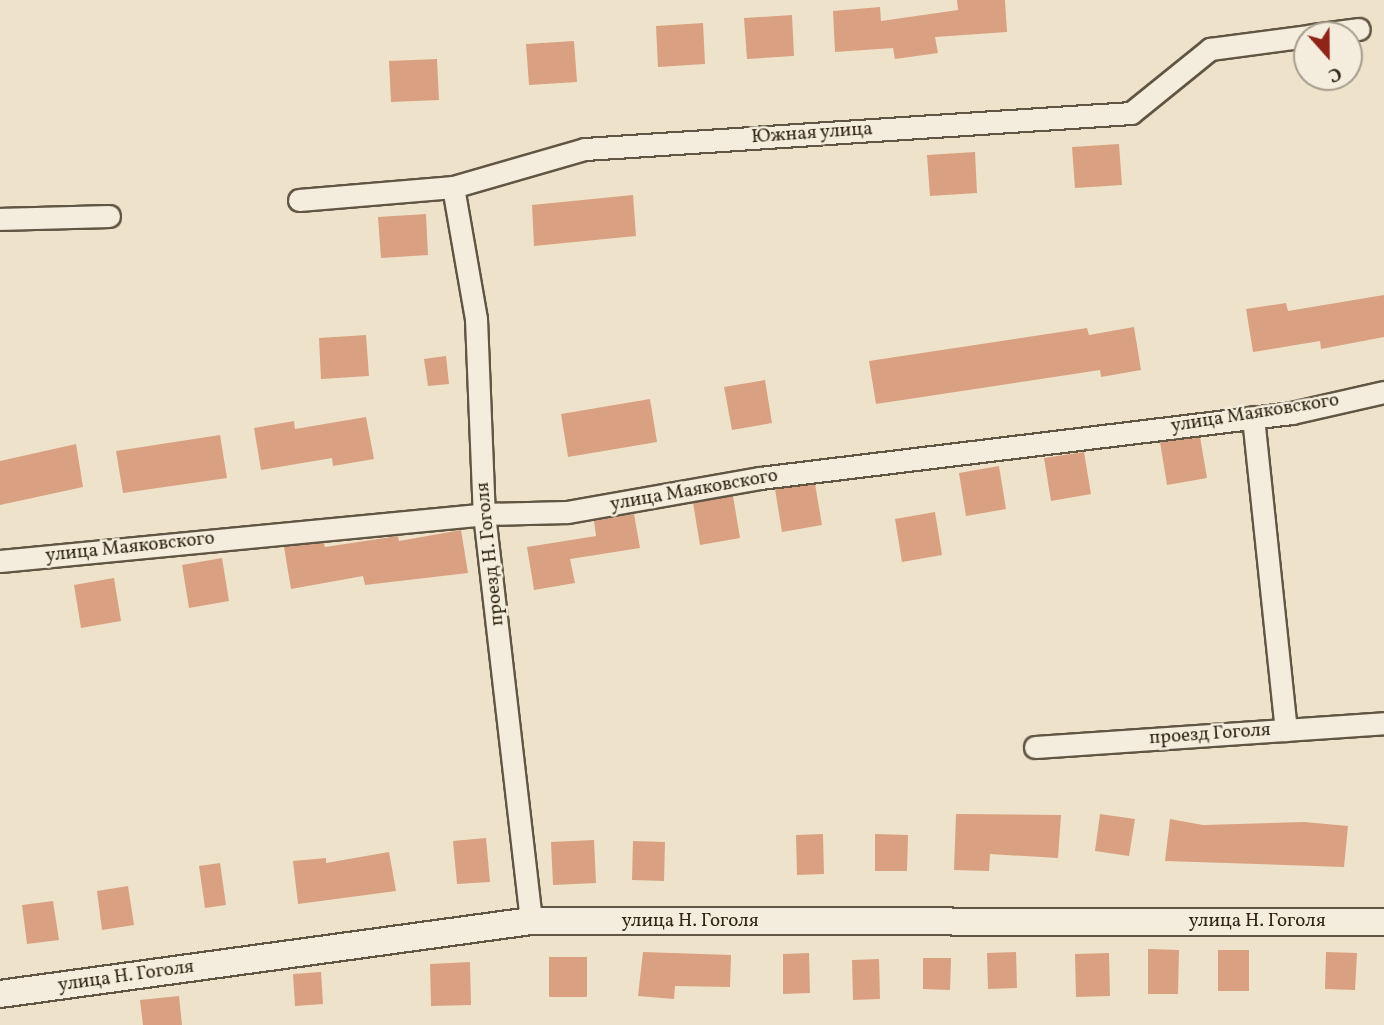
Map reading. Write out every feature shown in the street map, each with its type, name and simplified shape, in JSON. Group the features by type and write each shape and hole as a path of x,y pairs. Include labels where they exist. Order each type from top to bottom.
{"street":[{"name":"Южная улица","path":"299,201 453,187 585,149 1131,113 1210,49 1293,37"},
{"name":"проезд Н. Гоголя","path":"453,187 476,319 484,514 531,922"},
{"path":"0,219 109,216"},
{"name":"улица Маяковского","path":"0,561 484,514 567,512 761,478 1253,417 1384,392"},
{"path":"1253,417 1286,730"},
{"name":"проезд Гоголя","path":"1035,747 1384,723"},
{"name":"улица Н. Гоголя","path":"0,994 531,922 1384,922"}],"building":[{"path":"957,0 1005,0 1007,32 935,37 938,53 895,59 893,48 835,52 833,11 880,7 881,21 958,10"},
{"path":"792,15 794,56 747,59 744,18"},
{"path":"703,23 705,64 658,67 656,26"},
{"path":"574,41 577,82 529,85 526,44"},
{"path":"437,59 439,100 391,102 389,61"},
{"path":"1119,144 1122,185 1075,188 1072,147"},
{"path":"975,152 977,193 930,196 927,155"},
{"path":"633,195 636,236 534,246 532,205"},
{"path":"426,214 428,255 381,258 378,217"},
{"path":"1384,295 1384,337 1321,349 1320,341 1253,352 1246,309 1286,303 1288,311"},
{"path":"1134,327 1141,370 1101,377 1100,370 876,404 869,361 1087,328 1089,335"},
{"path":"366,335 369,376 321,379 319,338"},
{"path":"446,356 449,384 428,386 424,359"},
{"path":"765,380 772,423 732,430 724,387"},
{"path":"650,399 657,442 568,457 561,414"},
{"path":"366,417 374,459 333,466 332,458 261,470 254,428 294,421 295,429"},
{"path":"220,435 227,478 123,493 116,451"},
{"path":"1200,437 1207,478 1167,485 1160,442"},
{"path":"76,444 83,487 0,505 0,461"},
{"path":"1084,452 1091,494 1051,501 1044,458"},
{"path":"999,466 1006,509 966,516 959,473"},
{"path":"815,484 822,525 782,532 775,489"},
{"path":"733,496 740,538 700,545 693,503"},
{"path":"935,512 942,555 902,562 895,519"},
{"path":"634,514 640,548 570,559 575,583 534,590 527,547 596,536 594,521"},
{"path":"461,530 468,573 365,585 363,576 291,589 284,547 324,543 325,547 398,536 399,541"},
{"path":"222,558 229,601 189,608 182,565"},
{"path":"114,578 121,621 81,628 74,585"},
{"path":"956,814 1061,815 1058,858 990,854 989,871 954,870"},
{"path":"1100,814 1135,819 1129,856 1095,851"},
{"path":"1170,819 1203,825 1304,822 1348,826 1344,867 1165,861"},
{"path":"823,834 824,874 797,875 796,835"},
{"path":"875,834 908,835 907,871 875,871"},
{"path":"486,838 490,882 457,884 453,841"},
{"path":"594,840 596,883 553,885 551,842"},
{"path":"633,841 665,842 664,881 632,880"},
{"path":"389,852 396,891 298,904 293,861 326,858 326,863"},
{"path":"220,863 226,905 205,908 199,866"},
{"path":"128,886 134,925 102,930 97,891"},
{"path":"53,901 59,940 27,944 22,905"},
{"path":"1148,949 1179,950 1178,994 1148,994"},
{"path":"1218,950 1249,950 1249,991 1218,991"},
{"path":"643,952 731,955 730,987 675,986 674,999 638,996"},
{"path":"1016,952 1017,988 988,989 987,953"},
{"path":"1326,952 1357,953 1355,990 1325,989"},
{"path":"809,953 810,993 783,994 783,954"},
{"path":"1109,953 1110,996 1076,997 1075,954"},
{"path":"549,957 587,957 587,997 549,997"},
{"path":"923,958 951,958 950,990 923,989"},
{"path":"879,959 880,999 853,1000 852,960"},
{"path":"470,962 471,1005 431,1006 430,964"},
{"path":"321,972 323,1004 295,1006 293,974"},
{"path":"179,996 182,1025 143,1025 140,1000"}]}
